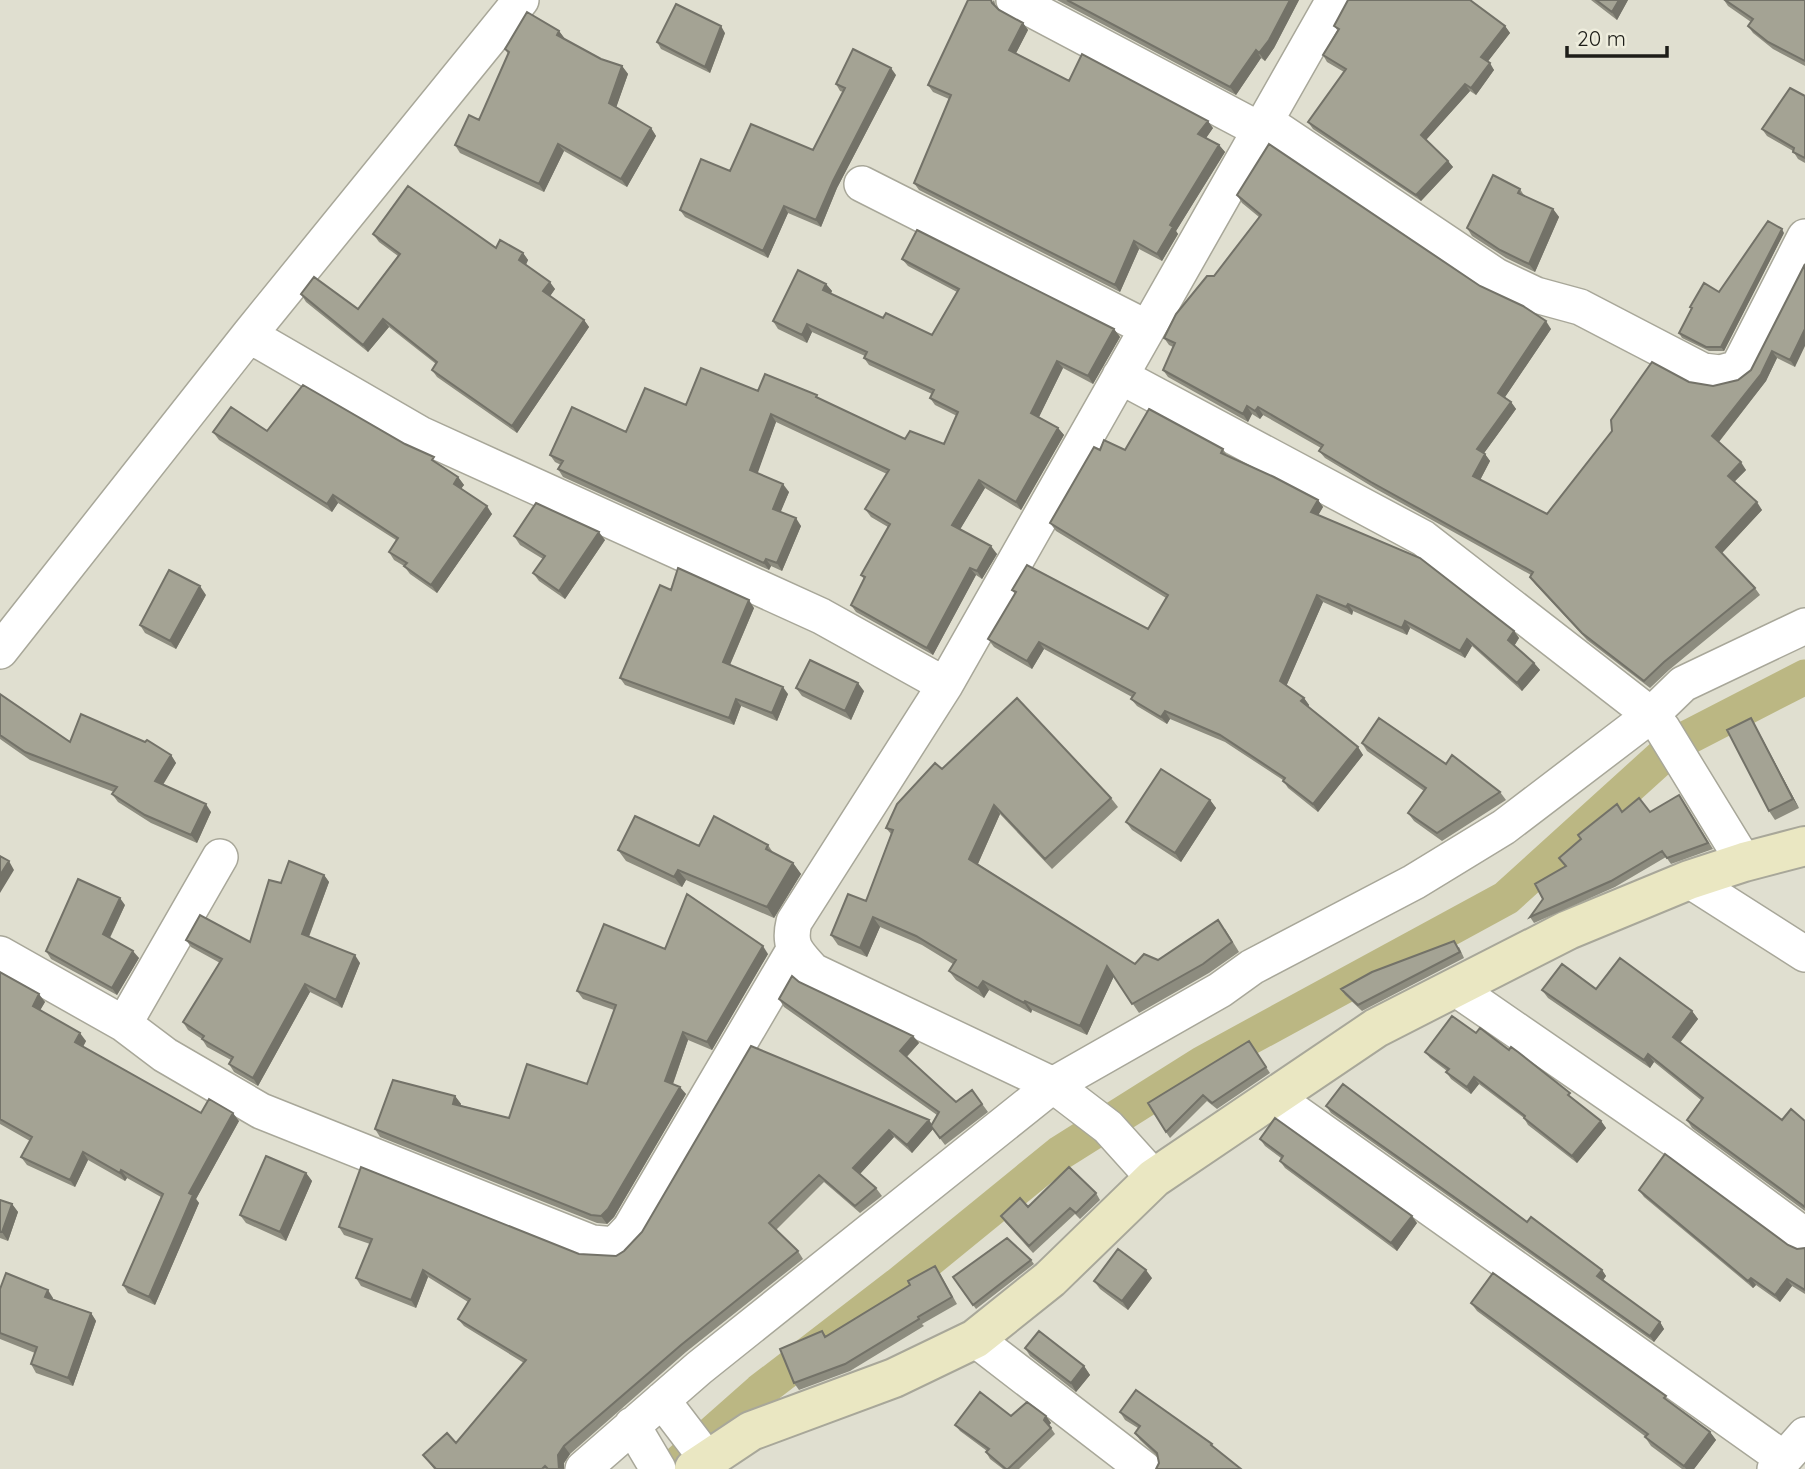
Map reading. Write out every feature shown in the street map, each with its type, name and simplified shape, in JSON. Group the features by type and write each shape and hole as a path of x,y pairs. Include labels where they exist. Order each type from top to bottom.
{"street":[{"path":"0,652 249,335 521,0"},
{"path":"1014,0 1262,126 1496,276 1536,295 1580,307 1703,371 1720,373 1738,368 1805,237"},
{"path":"1154,1178 1108,1127 1062,1092 813,971 794,950 790,936 794,922 945,685 1334,0"},
{"path":"862,184 1147,328"},
{"path":"249,335 420,434 821,616 945,685"},
{"path":"1120,376 1423,538 1657,722 1744,862"},
{"path":"583,1469 1062,1092 1252,967 1414,882 1504,827 1657,722 1682,684 1805,626"},
{"path":"665,1403 700,1458 751,1431 894,1378 975,1339 1050,1279 1154,1178 1376,1028 1569,930 1689,880 1805,846"},
{"path":"124,1024 220,857"},
{"path":"1689,880 1805,954"},
{"path":"0,954 124,1024 165,1055 261,1111 592,1243 615,1245 630,1229 794,950"},
{"path":"1455,988 1664,1132 1805,1236"},
{"path":"1274,1097 1788,1454"},
{"path":"975,1339 1144,1469"},
{"path":"635,1429 658,1469"}],"building":[{"path":"968,0 991,0 999,10 1023,23 1009,50 1069,81 1082,54 1208,121 1198,134 1219,145 1170,225 1173,227 1157,254 1134,241 1115,285 914,183 951,95 928,85"},
{"path":"1067,0 1290,0 1269,40 1259,53 1256,50 1230,87"},
{"path":"1348,0 1470,0 1505,26 1481,57 1490,63 1471,88 1465,84 1421,135 1448,161 1416,195 1308,122 1346,69 1323,55 1339,29 1334,26"},
{"path":"1596,0 1619,0 1612,12"},
{"path":"1725,0 1805,0 1805,61 1768,42 1748,26 1753,19"},
{"path":"676,4 721,26 705,67 657,42"},
{"path":"527,12 559,31 557,35 601,59 622,66 609,103 651,128 621,179 558,144 539,184 455,145 469,115 479,120 509,52 505,49"},
{"path":"853,49 891,68 816,220 784,206 763,251 680,210 701,159 730,171 751,124 813,150 845,88 836,84"},
{"path":"1790,88 1805,96 1805,158 1793,152 1794,148 1762,129"},
{"path":"1269,144 1480,286 1523,306 1546,321 1498,393 1511,402 1477,449 1485,454 1473,476 1547,514 1612,431 1611,420 1652,362 1689,382 1713,386 1738,380 1751,370 1805,264 1805,329 1790,360 1772,351 1761,374 1712,436 1741,462 1728,476 1757,502 1716,547 1755,588 1644,681 1582,633 1530,577 1533,572 1319,451 1323,445 1258,407 1255,411 1247,406 1243,414 1163,370 1175,343 1164,338 1176,314 1207,276 1214,276 1261,215 1237,195"},
{"path":"1493,175 1520,189 1518,193 1553,209 1529,264 1500,250 1467,228"},
{"path":"408,186 496,248 500,240 523,253 519,260 550,282 543,291 584,320 512,426 432,370 437,362 383,319 363,345 301,294 314,277 358,309 400,254 373,234"},
{"path":"1768,221 1782,229 1721,347 1706,347 1679,333 1704,283 1719,292"},
{"path":"917,230 1114,329 1088,376 1057,361 1031,413 1058,428 1016,502 979,480 952,525 991,546 977,571 970,568 927,648 851,605 865,577 861,575 890,524 865,509 889,470 771,414 750,470 783,484 773,509 796,518 777,563 766,559 764,563 558,469 563,461 550,455 572,407 626,432 645,388 686,405 701,368 758,391 765,374 817,395 816,397 905,439 910,431 944,444 958,412 930,398 934,390 864,358 867,352 807,324 802,335 773,321 798,270 826,284 823,290 883,318 886,313 932,335 959,289 902,259"},
{"path":"303,385 405,444 434,457 432,460 458,477 454,484 487,506 431,585 404,566 407,563 389,552 398,538 333,495 327,504 213,432 231,407 267,431"},
{"path":"1149,409 1223,449 1221,453 1318,500 1311,512 1420,558 1514,631 1508,640 1534,663 1517,683 1467,639 1460,651 1405,621 1402,628 1348,604 1346,607 1317,595 1280,681 1304,698 1301,701 1358,747 1313,804 1283,781 1285,778 1220,735 1165,711 1161,717 1131,699 1135,693 1039,642 1027,661 988,639 1016,592 1012,590 1027,565 1148,629 1168,595 1050,523 1094,447 1100,450 1104,440 1125,450"},
{"path":"536,503 599,532 559,591 533,573 545,556 514,536"},
{"path":"678,568 749,600 723,662 783,687 772,713 736,699 729,718 620,678 660,585 671,590"},
{"path":"169,570 200,586 170,641 140,625"},
{"path":"810,660 858,683 845,711 796,688"},
{"path":"0,694 70,742 81,714 145,742 147,740 171,755 155,781 206,804 191,835 145,815 112,794 117,787 25,752 0,735"},
{"path":"1017,698 1111,798 1045,859 994,805 969,859 1135,964 1144,954 1158,960 1218,920 1232,942 1203,964 1132,1004 1107,966 1080,1026 1025,1001 1024,1003 983,981 978,988 949,971 956,960 916,936 873,917 860,948 831,935 848,894 866,901 893,830 886,828 897,804 935,763 942,769"},
{"path":"1379,718 1446,764 1452,755 1500,792 1437,833 1408,813 1426,788 1362,743"},
{"path":"1751,718 1793,799 1769,811 1727,730"},
{"path":"1161,769 1210,800 1175,853 1126,822"},
{"path":"1679,795 1708,843 1667,858 1662,851 1611,881 1530,917 1543,899 1535,884 1566,866 1559,858 1581,839 1578,835 1617,804 1622,812 1639,798 1650,812"},
{"path":"635,816 699,846 714,816 768,845 766,849 793,863 767,907 678,870 674,877 618,850"},
{"path":"0,856 9,861 0,875"},
{"path":"289,861 324,875 302,934 355,955 336,1000 305,984 253,1078 229,1064 233,1057 202,1039 204,1036 183,1022 222,959 186,940 200,915 250,942 269,880 281,883"},
{"path":"78,879 120,898 103,934 133,951 112,988 46,951"},
{"path":"687,894 763,946 707,1042 683,1032 665,1081 680,1087 608,1209 601,1216 591,1215 375,1129 393,1080 455,1096 453,1104 509,1118 527,1064 587,1084 616,1005 577,991 604,924 665,949"},
{"path":"1454,941 1460,952 1358,1005 1341,989 1372,972"},
{"path":"1620,958 1692,1011 1673,1037 1782,1120 1791,1109 1805,1121 1805,1207 1687,1120 1703,1098 1648,1054 1644,1060 1542,990 1562,964 1596,989"},
{"path":"0,972 39,994 33,1006 80,1033 75,1042 201,1113 209,1099 233,1113 189,1193 193,1195 149,1297 123,1285 163,1194 83,1152 70,1180 21,1157 32,1137 0,1119"},
{"path":"792,976 799,982 913,1036 900,1051 956,1102 972,1090 982,1104 940,1138 931,1126 939,1112 779,999"},
{"path":"1452,1016 1476,1033 1480,1028 1509,1050 1511,1047 1601,1121 1572,1156 1474,1077 1467,1087 1446,1072 1449,1069 1425,1052"},
{"path":"1249,1041 1266,1067 1212,1103 1203,1095 1166,1132 1148,1103"},
{"path":"751,1046 929,1120 907,1145 889,1130 853,1168 876,1188 855,1206 819,1175 769,1223 798,1251 681,1345 564,1446 558,1455 559,1469 548,1469 545,1466 542,1469 436,1469 423,1455 447,1433 456,1443 526,1360 458,1319 470,1299 423,1270 411,1300 356,1278 372,1239 339,1227 361,1167 579,1254 616,1256 642,1232"},
{"path":"1343,1084 1527,1222 1531,1217 1602,1270 1597,1276 1660,1322 1650,1336 1326,1106"},
{"path":"1275,1118 1412,1216 1391,1243 1280,1161 1283,1156 1260,1139"},
{"path":"1665,1154 1788,1245 1797,1249 1805,1248 1805,1290 1787,1279 1775,1295 1751,1278 1748,1281 1639,1190"},
{"path":"266,1156 306,1173 280,1232 240,1215"},
{"path":"1069,1167 1096,1193 1076,1213 1070,1208 1029,1246 1001,1216 1020,1198 1028,1207"},
{"path":"0,1200 12,1204 2,1232 0,1232"},
{"path":"1007,1238 1031,1260 973,1305 953,1277"},
{"path":"1118,1249 1146,1270 1122,1301 1094,1281"},
{"path":"935,1266 952,1297 845,1364 794,1383 780,1349 822,1331 825,1337 910,1285 908,1281"},
{"path":"6,1273 48,1290 45,1297 91,1313 68,1378 31,1364 37,1347 0,1333 0,1289"},
{"path":"1493,1273 1666,1396 1664,1398 1710,1432 1684,1466 1645,1437 1648,1434 1471,1303"},
{"path":"1039,1331 1084,1366 1071,1383 1025,1348"},
{"path":"1136,1390 1212,1444 1241,1469 1156,1469 1159,1463 1157,1453 1135,1433 1140,1426 1120,1412"},
{"path":"980,1392 1011,1416 1027,1402 1046,1416 1044,1420 1051,1428 1008,1469 986,1452 989,1449 955,1425"}],"waterway":[{"path":"674,1467 760,1391 898,1285 1060,1153 1203,1063 1506,898 1677,743 1805,677"}]}
